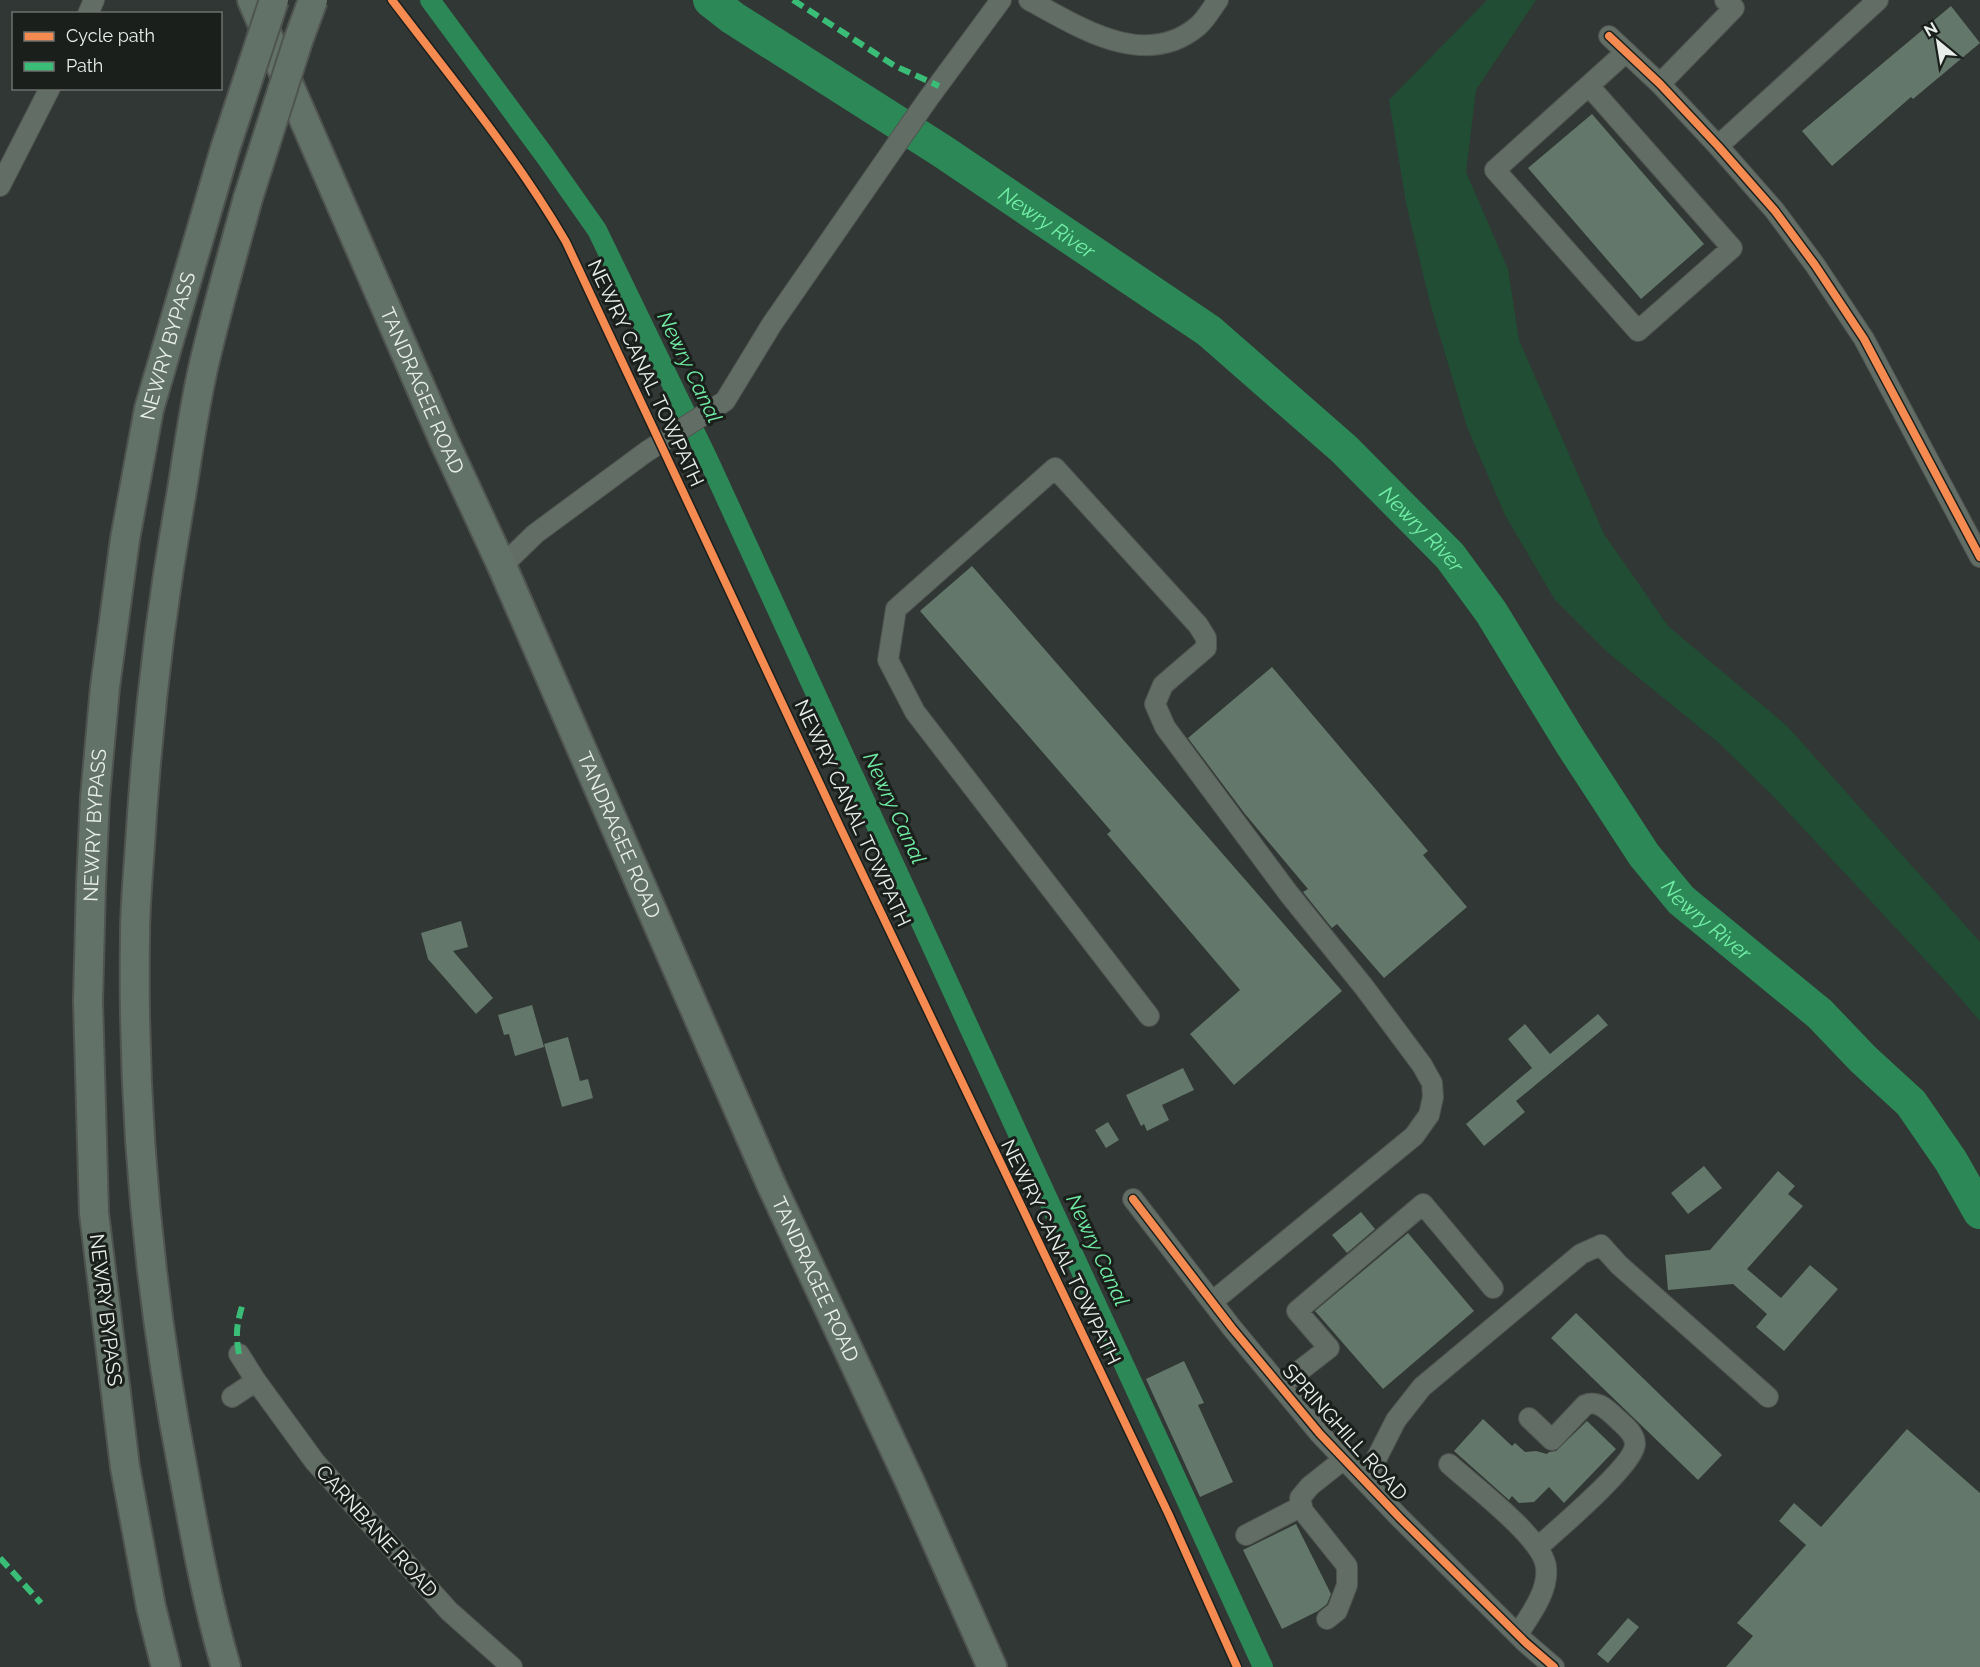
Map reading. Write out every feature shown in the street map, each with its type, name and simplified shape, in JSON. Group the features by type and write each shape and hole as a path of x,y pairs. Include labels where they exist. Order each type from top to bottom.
{"highway":[{"name":"TANDRAGEE ROAD","path":"252,0 771,1184 910,1482 992,1667"},
{"name":"NEWRY BYPASS","path":"166,1667 125,1467 94,1213 88,1001 95,798 105,687 127,527 149,409 225,149 274,0"},
{"name":"NEWRY BYPASS","path":"226,1667 214,1626 169,1400 154,1293 140,1149 135,932 143,791 153,678 173,541 204,366 248,198 297,41 313,0"}],"street":[{"path":"502,566 535,534 646,452 725,401 772,324 928,99 1001,0"},
{"path":"1029,0 1104,38 1131,44 1159,46 1180,38 1199,25 1218,0"},
{"path":"1660,84 1734,8 1725,0"},
{"path":"1718,146 1878,0"},
{"path":"1609,36 1660,84 1718,146 1775,211 1815,265 1864,339 1980,557"},
{"path":"1589,86 1732,248 1638,331 1495,170 1626,51"},
{"path":"0,186 49,90"},
{"path":"1149,1016 915,712 888,660 896,609 1055,468 1198,625 1206,638 1206,648 1163,684 1155,704 1164,727 1289,894 1364,987 1422,1065 1432,1083 1433,1097 1429,1115 1414,1136 1212,1302"},
{"name":"SPRINGHILL ROAD","path":"1133,1199 1212,1302 1320,1434 1518,1634 1554,1667"},
{"path":"1280,1386 1329,1348 1297,1311 1423,1204 1493,1287"},
{"path":"1365,1481 1396,1420 1422,1387 1581,1254 1601,1245 1619,1265 1768,1397"},
{"name":"CARNBANE ROAD","path":"239,1354 315,1462 449,1611 512,1667"},
{"path":"232,1397 256,1381"},
{"path":"1529,1418 1552,1440 1586,1405 1597,1403 1607,1409 1630,1431 1635,1442 1634,1452 1620,1470 1538,1547"},
{"path":"1326,1619 1337,1611 1347,1585 1347,1566 1303,1511 1300,1498 1310,1486 1344,1459"},
{"path":"1449,1464 1526,1532 1538,1547 1546,1566 1545,1583 1536,1605 1518,1634"},
{"path":"1246,1535 1302,1506"}],"green space":[{"path":"1487,0 1536,0 1476,90 1466,172 1508,269 1519,340 1604,534 1668,626 1787,726 1980,942 1980,1021 1774,797 1720,744 1607,652 1555,600 1505,515 1467,427 1430,303 1406,203 1389,100"}],"building":[{"path":"1951,6 1980,43 1913,99 1911,97 1832,166 1802,131"},
{"path":"1592,114 1704,244 1641,299 1528,168"},
{"path":"972,566 1342,991 1234,1085 1190,1034 1240,990 1107,834 1111,831 920,611"},
{"path":"1272,667 1428,851 1423,855 1467,907 1384,978 1337,924 1332,928 1303,892 1308,889 1245,814 1188,738"},
{"path":"461,921 468,947 453,951 493,998 476,1014 428,959 421,933"},
{"path":"532,1005 544,1047 515,1056 509,1034 504,1035 498,1015"},
{"path":"1598,1014 1608,1025 1516,1101 1525,1112 1484,1146 1466,1124 1532,1068 1508,1039 1525,1024 1550,1054"},
{"path":"568,1037 580,1081 588,1079 593,1098 562,1107 544,1044"},
{"path":"1183,1068 1194,1090 1162,1105 1169,1120 1147,1131 1144,1124 1141,1126 1126,1095"},
{"path":"1108,1122 1119,1140 1106,1148 1095,1130"},
{"path":"1704,1166 1722,1188 1688,1214 1671,1193"},
{"path":"1778,1171 1795,1186 1788,1194 1803,1206 1747,1269 1781,1298 1810,1265 1838,1289 1784,1351 1756,1327 1767,1314 1733,1284 1668,1290 1665,1255 1710,1250"},
{"path":"1361,1212 1375,1229 1347,1253 1332,1235"},
{"path":"1408,1233 1474,1311 1383,1389 1315,1311"},
{"path":"1576,1313 1722,1455 1698,1480 1551,1338"},
{"path":"1184,1361 1204,1403 1198,1405 1233,1482 1200,1497 1146,1379"},
{"path":"1483,1419 1512,1446 1515,1443 1525,1452 1536,1451 1547,1454 1556,1451 1587,1421 1616,1449 1564,1503 1549,1487 1534,1502 1519,1503 1512,1496 1509,1500 1454,1451"},
{"path":"1907,1429 1980,1493 1980,1667 1726,1667 1753,1636 1737,1623 1806,1545 1779,1521 1794,1503 1821,1527"},
{"path":"1296,1524 1331,1594 1327,1604 1318,1611 1282,1629 1243,1550"},
{"path":"1628,1618 1639,1627 1608,1663 1597,1654"}],"waterway":[{"name":"Newry Canal","path":"430,0 597,230 707,457 1263,1667"},
{"name":"Newry River","path":"710,0 733,18 942,151 1209,331 1344,449 1450,556 1491,612 1571,743 1644,855 1681,900 1820,1014 1863,1059 1911,1103 1951,1161 1980,1212"}],"marked path":[{"path":"793,0 895,66 939,86"},
{"path":"239,1354 237,1328 243,1303"},
{"path":"0,1558 41,1603"}],"cycle path":[{"name":"NEWRY CANAL TOWPATH","path":"392,0 505,148 566,242 840,827 1169,1515 1237,1667"},
{"path":"1609,36 1660,84 1718,146 1775,211 1815,265 1864,339 1980,557"},
{"path":"1133,1199 1232,1328 1320,1434 1400,1518 1525,1642 1554,1667"}]}
